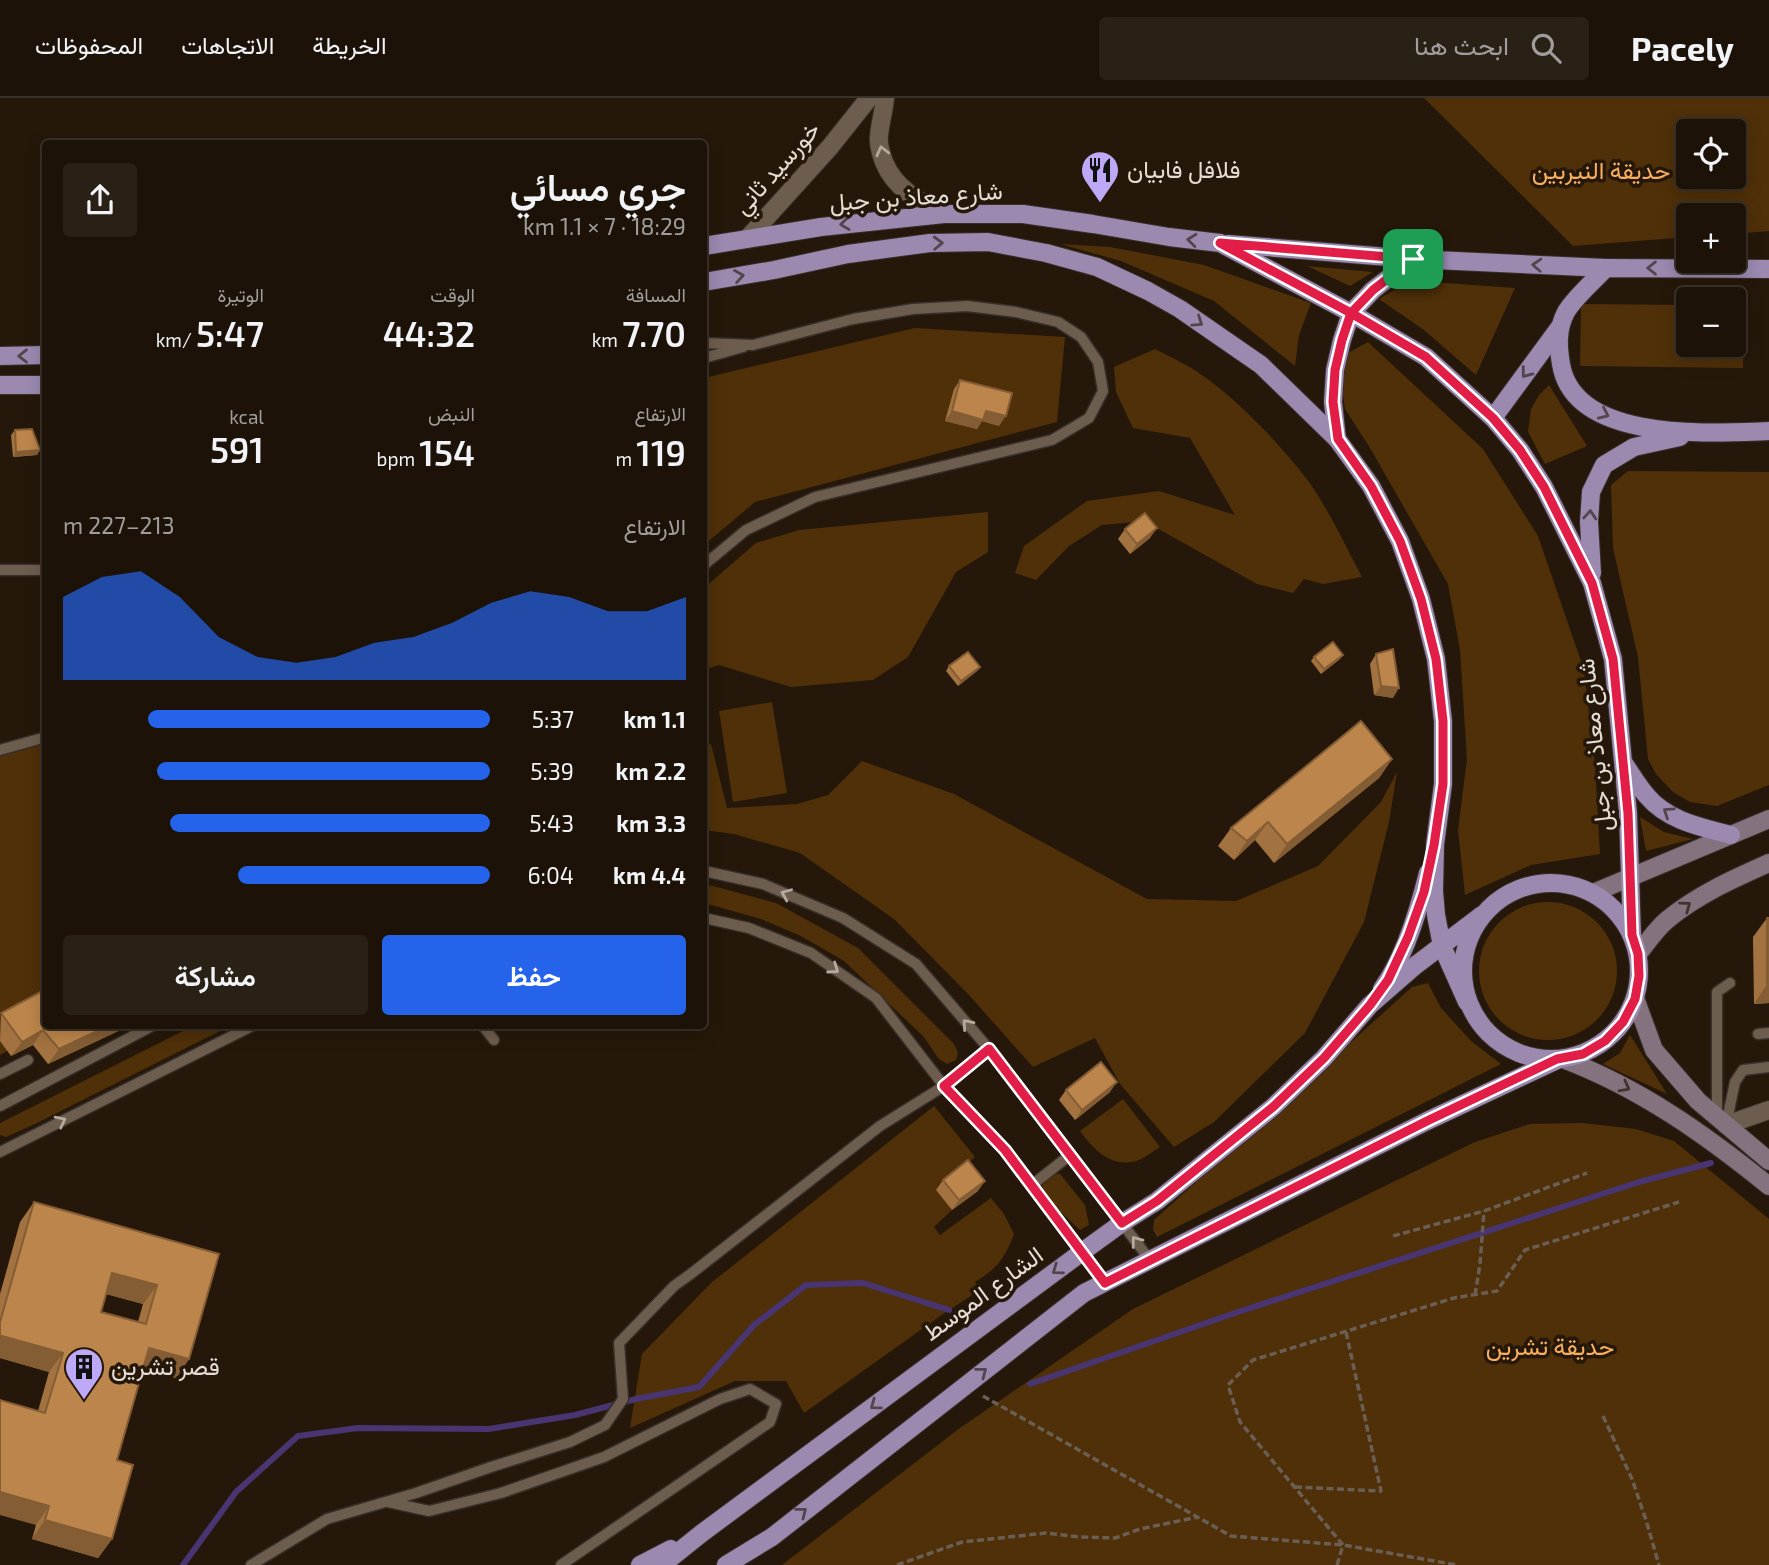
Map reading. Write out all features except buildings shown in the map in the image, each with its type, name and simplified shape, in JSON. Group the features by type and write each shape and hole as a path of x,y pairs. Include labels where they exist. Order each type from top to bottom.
{"main road":[{"name":"شارع معاذ بن جبل","path":"707,246 821,227 944,214 1023,215 1220,243 1351,313 1426,357 1493,418 1520,450 1544,487 1592,583 1613,659 1628,813 1632,935"},
{"name":"شارع معاذ بن جبل","path":"707,281 848,254 930,243 988,242 1046,253 1097,267 1180,309 1261,365 1338,439 1371,486 1400,541 1421,599 1436,659 1443,721 1443,784 1434,845 1436,915 1442,946 1468,1002"},
{"path":"1220,243 1413,259 1606,268 1769,269"},
{"path":"1338,439 1333,402 1335,370 1351,313 1373,290 1413,259"},
{"path":"1493,418 1559,328 1567,310 1606,268"},
{"path":"1559,328 1558,348 1562,369 1571,389 1586,405 1605,416 1653,429 1702,433 1769,431"},
{"path":"0,356 42,355"},
{"path":"0,385 42,385"},
{"path":"1592,583 1588,522 1591,492 1604,465 1634,447 1702,433"},
{"path":"1623,762 1648,798 1670,816 1731,835"},
{"path":"1592,893 1769,820"},
{"path":"1370,1005 1388,980 1408,937 1424,892 1434,845"},
{"path":"1638,954 1665,922 1697,898 1729,880 1769,863"},
{"path":"726,1565 772,1536 1084,1293 1427,1121 1560,1059 1583,1054 1605,1041 1623,1022 1635,999 1639,976 1638,954 1632,935 1622,918 1592,893 1570,885 1545,883 1522,888 1500,898 1482,915 1470,934 1463,957 1462,980 1468,1002 1481,1027 1502,1046 1528,1057 1560,1059 1592,1070 1646,1099 1705,1136 1769,1186"},
{"name":"الشارع الموسط","path":"662,1565 1082,1252 1157,1201 1273,1107 1324,1058 1370,1005 1416,965 1482,915"},
{"path":"1635,999 1654,1050 1698,1101 1769,1161"},
{"path":"640,1565 702,1533"},
{"path":"746,1565 772,1536"}],"street":[{"name":"خورسيد ثاني","path":"747,239 822,156 869,98"},
{"path":"886,98 878,138 888,171 897,185 944,214"},
{"path":"1721,1121 1769,1110"}],"lane":[{"path":"707,357 853,319 913,309 967,306 1016,312 1058,322 1081,337 1098,362 1103,391 1089,418 1052,440 815,497 746,530 707,562"},
{"path":"707,343 753,345"},
{"path":"0,570 42,570"},
{"path":"0,750 42,738"},
{"path":"707,872 763,884 843,918 916,964 989,1049 1150,1260"},
{"path":"707,919 749,928 811,953 876,998 944,1086 1005,1150 1105,1283"},
{"path":"1721,1121 1717,992 1730,983"},
{"path":"0,1106 146,1029"},
{"path":"0,1152 246,1029"},
{"path":"485,1029 494,1040"},
{"path":"251,1565 327,1519 570,1442 605,1425 623,1399 619,1343 674,1286 880,1126 944,1086 989,1049"},
{"path":"0,1074 28,1060"},
{"path":"1721,1121 1735,1082 1743,1070 1769,1067"},
{"path":"1031,1185 1070,1155"},
{"path":"385,1502 429,1511 501,1493 604,1457 720,1399 750,1389 776,1404 770,1422 561,1565"}],"path":[{"path":"1393,1237 1484,1211 1587,1173"},
{"path":"1343,1545 1240,1422 1228,1385 1252,1360 1454,1298 1497,1291 1525,1250 1679,1202"},
{"path":"1475,1295 1484,1211"},
{"path":"1295,1487 1381,1491 1346,1332"},
{"path":"964,1386 1231,1536 1343,1545 1457,1565"},
{"path":"1603,1416 1632,1479 1659,1565"},
{"path":"897,1565 962,1542 1046,1533 1115,1538 1140,1529 1198,1517"},
{"path":"1337,1565 1343,1545"}],"green space":[{"name":"حديقة النيربين","path":"1424,98 1769,98 1769,231 1746,233 1746,203 1676,203 1676,238 1573,246"},
{"path":"1060,244 1110,247 1204,265 1311,303 1299,335 1295,366 1214,301 1121,261"},
{"path":"1307,266 1373,272 1350,286"},
{"path":"1432,282 1515,288 1476,375 1424,330 1379,299 1401,286"},
{"path":"1581,304 1676,305 1676,357 1743,357 1743,368 1580,366"},
{"path":"915,328 1065,337 1057,422 755,502 707,542 707,377"},
{"path":"1368,342 1483,449 1538,536 1584,670 1595,766 1600,854 1531,865 1465,895 1458,830 1467,759 1460,650 1448,584 1345,409 1341,380 1348,353"},
{"path":"1155,349 1216,385 1273,439 1317,493 1362,577 1323,584 1304,579 1293,593 1257,584 1144,521 1102,525 1069,546 1036,580 1015,573 1024,546 1087,501 1159,491 1235,515 1190,438 1133,428 1116,392 1114,367"},
{"path":"1549,385 1587,446 1545,464 1528,432 1531,409"},
{"path":"1628,471 1769,472 1769,785 1717,806 1690,802 1673,792 1656,774 1648,759 1638,657 1613,548 1611,485"},
{"path":"988,512 988,552 956,572 908,657 873,680 791,687 719,665 707,669 707,585 756,543 799,530"},
{"path":"772,702 787,793 733,802 719,711"},
{"path":"42,739 42,1003 19,1045 0,1055 0,752"},
{"path":"711,744 727,808 797,804 828,795 862,761 954,794 1147,899 1236,901 1318,866 1381,802 1397,772 1389,822 1364,922 1305,1033 1214,1122 1174,1147 1120,1084 1095,1038 1033,1067 968,994 894,919 800,853 734,834 707,830 707,745"},
{"path":"1640,817 1664,832 1693,839 1646,851"},
{"path":"707,885 776,903 858,948 954,1044 958,1053 956,1060 947,1064 938,1058 924,1037 844,961 801,936 761,919 707,904"},
{"path":"1548,902 1575,907 1597,922 1612,944 1617,971 1612,998 1597,1020 1575,1035 1548,1040 1521,1035 1499,1020 1484,998 1479,971 1484,944 1499,922 1521,907"},
{"path":"1428,983 1441,1008 1471,1041 1501,1064 1157,1237 1153,1230 1154,1220 1412,987"},
{"path":"187,1029 224,1029 6,1137 0,1135 0,1123"},
{"path":"1630,1035 1667,1094 1603,1064 1620,1053"},
{"path":"1123,1099 1160,1147 1139,1160 1119,1162 1104,1155 1080,1131"},
{"path":"934,1106 975,1157 937,1190 952,1210 934,1227 940,1235 991,1198 1004,1214 1014,1234 999,1262 975,1282 980,1290 804,1413 786,1381 735,1381 630,1428 642,1354 711,1283"},
{"name":"حديقة تشرين","path":"1582,1123 1636,1129 1674,1141 1769,1219 1769,1565 782,1565 960,1428 1133,1309 1475,1142 1530,1124"},
{"path":"1060,1174 1085,1205 1089,1225 1080,1230 1054,1206 1042,1187 1045,1178"}],"waterway":[{"path":"1030,1384 1238,1312 1639,1182 1711,1163"},
{"path":"183,1565 236,1492 298,1436 358,1428 489,1429 575,1415 636,1399 699,1387 754,1325 806,1285 863,1283 949,1310"}],"place":[{"name":"فلافل فابيان","path":"1100,204"},
{"name":"قصر تشرين","path":"84,1401"}],"route":[{"path":"1413,259 1220,243 1351,313 1426,357 1493,418 1520,450 1544,487 1592,583 1613,659 1628,813 1632,935 1638,954 1639,976 1635,999 1623,1022 1605,1041 1583,1054 1557,1059 1427,1121 1105,1283 1005,1150 944,1086 989,1049 1122,1223 1157,1201 1273,1107 1324,1058 1388,980 1408,937 1424,892 1434,845 1443,784 1443,721 1436,659 1421,599 1400,541 1371,486 1338,439 1333,402 1335,370 1351,313 1373,290 1413,259"}]}
